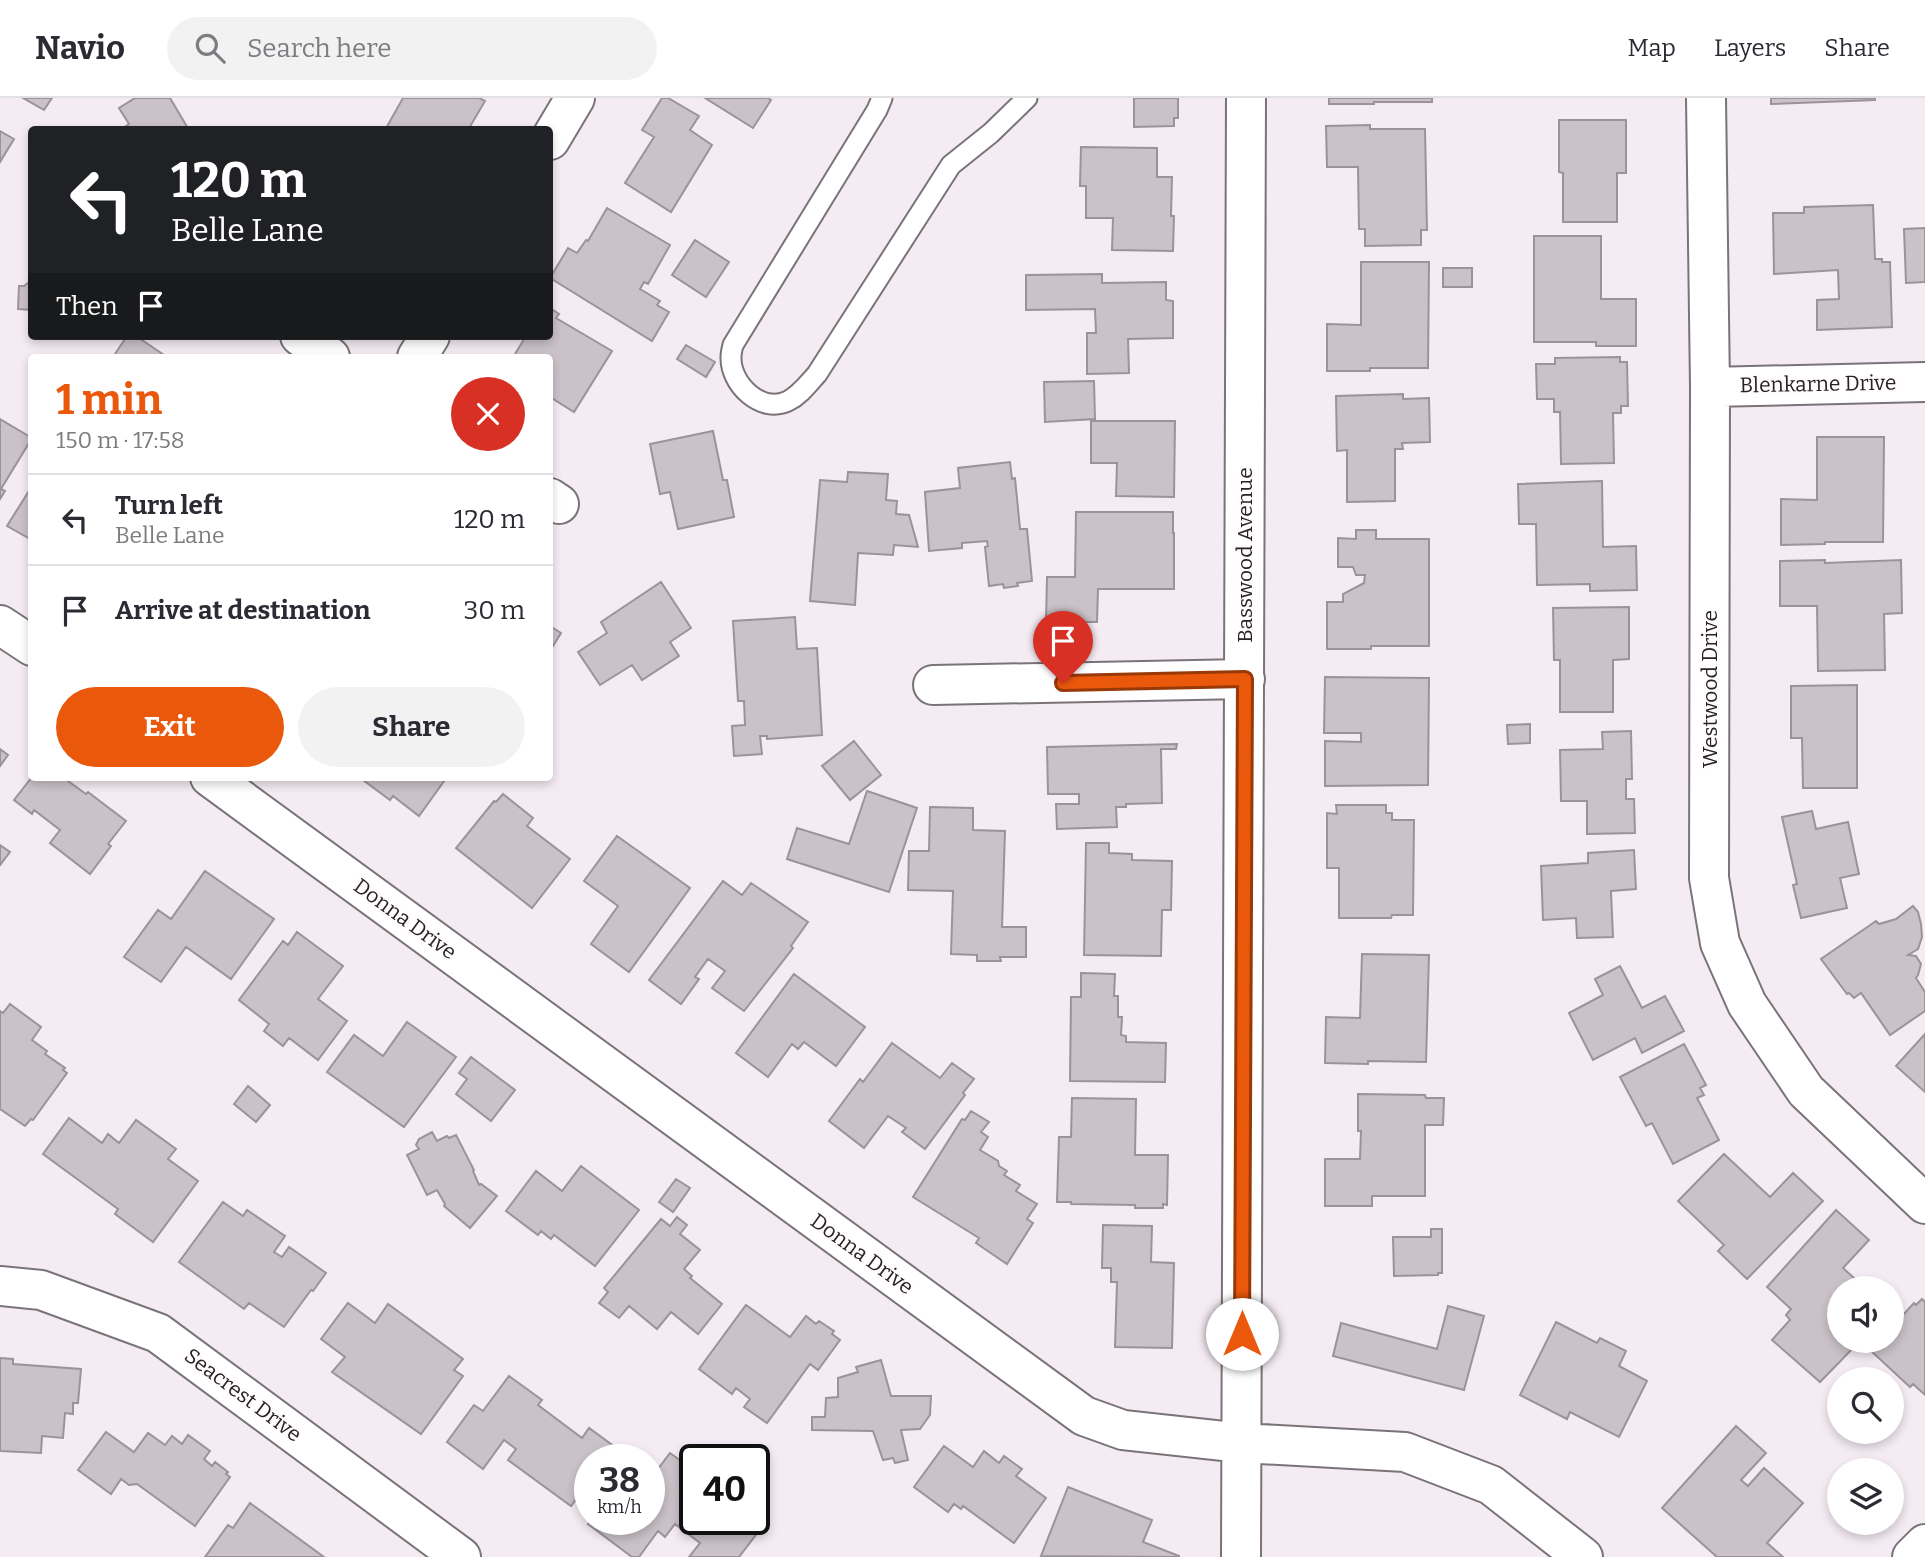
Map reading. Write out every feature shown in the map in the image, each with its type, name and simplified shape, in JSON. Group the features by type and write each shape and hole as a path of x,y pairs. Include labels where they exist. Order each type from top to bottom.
{"street":[{"path":"553,135 575,98"},
{"name":"Basswood Avenue","path":"1241,1557 1246,98"},
{"name":"Westwood Drive","path":"1706,98 1710,387 1709,878 1720,943 1747,1004 1806,1091 1925,1204"},
{"path":"306,340 326,354"},
{"name":"Blenkarne Drive","path":"1710,387 1925,382"},
{"path":"0,625 28,643"},
{"path":"933,685 1245,679"},
{"name":"Donna Drive","path":"215,781 1084,1416 1123,1430 1242,1443 1405,1452 1491,1485 1583,1557"},
{"name":"Seacrest Drive","path":"0,1286 41,1290 158,1333 461,1557"},
{"path":"1912,1557 1925,1544"}],"lane":[{"path":"881,98 877,110 733,345 730,358 734,372 742,386 755,399 768,404 786,403 801,393 817,374 951,165 991,133 1027,98"}],"building":[{"path":"23,98 52,98 44,110"},
{"path":"135,98 170,98 187,126 126,126 129,124 119,108"},
{"path":"403,98 479,98 485,101 470,126 387,126"},
{"path":"662,98 668,98 699,116 690,130 712,145 671,212 625,183 654,137 642,130"},
{"path":"705,98 768,98 771,100 753,128"},
{"path":"1134,98 1178,98 1178,118 1174,118 1174,126 1134,127"},
{"path":"1329,98 1432,98 1432,102 1329,104"},
{"path":"1771,98 1875,98 1875,100 1771,104"},
{"path":"1559,120 1626,120 1626,173 1617,173 1617,222 1563,222"},
{"path":"1370,125 1370,129 1425,129 1427,230 1421,230 1421,245 1365,246 1365,229 1359,229 1358,167 1327,167 1326,126"},
{"path":"0,131 14,139 0,162"},
{"path":"1081,147 1157,148 1157,177 1172,177 1173,251 1112,250 1113,218 1086,218 1086,186 1080,186"},
{"path":"1873,205 1875,259 1890,262 1892,327 1817,330 1817,300 1839,299 1838,270 1774,274 1773,213 1804,213 1804,207"},
{"path":"607,208 670,245 648,284 644,282 640,289 660,301 657,305 669,312 652,341 553,280 553,273 568,248 577,253 586,240 588,241"},
{"path":"1925,228 1925,282 1906,283 1904,229"},
{"path":"1534,236 1601,236 1601,299 1636,299 1636,346 1596,346 1596,342 1534,342"},
{"path":"695,240 729,262 706,297 672,275"},
{"path":"1361,262 1429,262 1428,368 1327,371 1327,324 1361,325"},
{"path":"1443,268 1472,268 1472,287 1443,287"},
{"path":"1102,274 1102,283 1166,282 1166,300 1173,301 1173,338 1128,339 1129,373 1087,374 1087,333 1096,333 1095,309 1026,310 1026,275"},
{"path":"28,283 28,310 18,309 19,286"},
{"path":"553,310 559,314 556,318 612,351 574,412 553,399 553,354 515,354 524,340 553,340"},
{"path":"124,340 142,340 163,354 115,354"},
{"path":"686,345 715,362 706,377 677,359"},
{"path":"1620,357 1620,362 1627,362 1628,406 1621,406 1621,413 1613,413 1614,463 1561,464 1560,412 1554,412 1554,399 1537,399 1536,364 1555,364 1555,358"},
{"path":"1094,381 1095,419 1045,422 1044,382"},
{"path":"1403,394 1403,399 1429,398 1430,442 1402,443 1403,449 1395,449 1395,501 1347,502 1347,450 1337,451 1336,396"},
{"path":"0,419 28,436 28,445 1,489 5,491 0,499"},
{"path":"1091,421 1175,421 1174,497 1116,496 1117,463 1091,463"},
{"path":"713,431 734,517 678,529 670,492 660,494 650,444"},
{"path":"1817,437 1884,437 1883,542 1781,545 1781,499 1817,500"},
{"path":"1010,462 1012,479 1015,478 1020,529 1027,529 1032,581 1004,588 1003,584 989,586 985,547 988,546 987,541 962,543 962,548 929,551 925,492 960,488 958,468"},
{"path":"848,472 888,474 886,500 897,501 896,514 909,515 918,547 894,545 893,555 858,553 855,605 810,601 820,480 847,482"},
{"path":"1602,481 1603,547 1636,546 1637,590 1590,591 1590,584 1537,585 1536,524 1519,524 1518,484"},
{"path":"28,492 28,538 7,526"},
{"path":"1076,512 1173,512 1174,589 1098,589 1097,622 1046,622 1047,577 1075,577"},
{"path":"1356,530 1376,530 1376,539 1429,539 1429,646 1327,649 1327,602 1343,602 1343,594 1364,583 1365,575 1356,575 1353,567 1338,567 1338,538 1356,539"},
{"path":"1825,560 1825,563 1901,560 1902,613 1884,614 1885,670 1818,671 1817,606 1780,606 1780,561"},
{"path":"661,582 691,628 670,642 679,656 642,680 632,665 600,685 578,652 607,633 601,622"},
{"path":"1629,607 1629,659 1613,660 1613,712 1560,712 1560,660 1554,660 1553,608"},
{"path":"795,617 797,649 817,648 822,735 767,739 767,736 760,736 762,754 734,756 732,726 745,725 744,701 738,701 733,621"},
{"path":"553,628 561,633 553,646"},
{"path":"1325,677 1429,678 1428,785 1325,786 1325,741 1361,742 1361,733 1324,733"},
{"path":"1857,685 1857,788 1803,788 1802,738 1791,738 1791,686"},
{"path":"1530,724 1530,743 1508,744 1507,725"},
{"path":"1631,731 1632,779 1626,779 1626,799 1634,799 1635,833 1587,834 1587,801 1561,801 1560,750 1603,749 1602,732"},
{"path":"854,741 881,775 850,800 822,766"},
{"path":"1177,744 1176,749 1161,749 1162,803 1126,804 1126,807 1116,807 1117,827 1057,829 1056,804 1079,804 1079,794 1048,794 1047,747"},
{"path":"0,749 8,755 0,766"},
{"path":"29,781 68,781 86,794 88,792 126,821 90,874 50,843 60,830 34,810 32,814 14,800"},
{"path":"364,781 444,781 419,816 393,796 390,800"},
{"path":"867,791 917,808 889,892 787,859 797,828 849,844"},
{"path":"503,794 533,818 527,826 570,859 532,908 456,848 494,801"},
{"path":"1336,805 1386,805 1386,813 1392,813 1392,820 1414,820 1413,915 1392,915 1391,918 1339,918 1339,868 1327,868 1327,813 1337,814"},
{"path":"930,807 973,808 973,830 1005,831 1002,927 1026,927 1026,957 1000,957 1001,961 977,961 977,955 951,954 953,891 908,890 909,851 929,851"},
{"path":"1812,811 1816,829 1848,822 1859,874 1840,878 1847,908 1801,918 1793,885 1797,884 1782,817"},
{"path":"617,836 690,888 629,972 591,944 618,906 584,881"},
{"path":"1086,843 1109,843 1109,853 1132,854 1132,860 1172,861 1171,910 1162,910 1161,956 1084,955"},
{"path":"0,845 10,852 0,865"},
{"path":"1634,850 1636,889 1611,891 1613,937 1577,938 1576,918 1543,920 1541,866 1588,863 1588,853"},
{"path":"205,871 274,919 231,979 186,947 161,982 124,957 158,910 171,919"},
{"path":"723,881 742,895 751,883 808,922 791,946 793,948 744,1011 712,988 725,971 708,959 695,977 699,979 681,1004 649,980"},
{"path":"1913,906 1918,912 1922,937 1918,949 1908,955 1916,956 1921,964 1916,978 1925,992 1925,1011 1890,1035 1861,993 1854,998 1847,994 1821,959 1876,921 1879,924 1896,919"},
{"path":"297,932 343,966 318,999 347,1021 318,1060 289,1038 283,1046 264,1031 269,1024 239,1000 283,941 288,945"},
{"path":"1362,954 1429,955 1426,1062 1325,1063 1326,1017 1360,1018"},
{"path":"1620,966 1642,1008 1665,996 1684,1031 1642,1053 1635,1038 1593,1060 1569,1013 1603,995 1595,979"},
{"path":"1081,973 1115,974 1114,996 1118,996 1118,1017 1122,1017 1121,1035 1126,1036 1126,1042 1166,1043 1165,1082 1070,1081 1071,997 1081,997"},
{"path":"794,974 865,1027 836,1066 804,1042 798,1049 792,1044 768,1077 736,1053"},
{"path":"10,1004 41,1027 32,1040 47,1051 45,1054 65,1068 63,1070 67,1073 33,1120 25,1126 0,1109 0,1011 3,1013"},
{"path":"407,1022 456,1057 404,1127 327,1072 354,1035 383,1056"},
{"path":"1925,1034 1925,1092 1896,1066"},
{"path":"892,1043 940,1078 952,1063 974,1079 925,1149 902,1132 906,1128 888,1116 864,1148 829,1121 860,1079 863,1082"},
{"path":"1684,1044 1706,1085 1700,1088 1704,1095 1697,1098 1719,1140 1673,1164 1652,1123 1646,1126 1620,1077"},
{"path":"471,1057 515,1090 491,1121 456,1094 467,1079 459,1073"},
{"path":"248,1086 270,1105 256,1122 234,1104"},
{"path":"1358,1094 1425,1095 1426,1098 1444,1098 1443,1125 1425,1125 1425,1196 1372,1196 1372,1206 1325,1206 1325,1159 1360,1159"},
{"path":"1072,1098 1136,1099 1135,1155 1168,1155 1167,1205 1163,1204 1163,1208 1135,1208 1135,1205 1057,1202 1059,1137 1071,1137"},
{"path":"971,1111 989,1122 981,1132 988,1137 980,1150 998,1161 999,1166 1007,1171 1004,1175 1020,1185 1016,1191 1037,1204 1027,1219 1033,1223 1007,1264 976,1243 979,1238 913,1197 962,1119 965,1120"},
{"path":"69,1118 102,1143 108,1134 119,1143 136,1120 176,1149 168,1159 198,1181 153,1242 115,1214 118,1209 43,1154"},
{"path":"432,1132 437,1141 456,1135 479,1185 497,1196 470,1228 444,1206 437,1190 427,1195 407,1155 419,1149 416,1145 419,1139"},
{"path":"1724,1154 1770,1197 1793,1173 1823,1201 1747,1279 1718,1251 1724,1245 1678,1201"},
{"path":"581,1166 639,1210 595,1266 554,1235 551,1239 541,1231 538,1235 506,1211 536,1171 562,1191"},
{"path":"676,1179 690,1188 673,1212 659,1202"},
{"path":"223,1202 243,1216 247,1210 285,1236 274,1252 282,1257 289,1247 326,1273 284,1327 249,1303 244,1309 179,1262"},
{"path":"1836,1210 1869,1240 1843,1268 1852,1276 1827,1276 1827,1353 1848,1353 1835,1367 1827,1367 1827,1375 1820,1382 1772,1340 1790,1320 1786,1315 1791,1309 1767,1287"},
{"path":"677,1217 687,1225 680,1234 700,1250 684,1269 692,1276 690,1278 722,1304 698,1334 671,1312 657,1329 629,1306 619,1318 599,1303 608,1292 604,1288 661,1219 670,1226"},
{"path":"1103,1225 1152,1226 1151,1262 1174,1263 1172,1348 1115,1347 1117,1282 1111,1282 1111,1268 1102,1268"},
{"path":"1431,1229 1442,1229 1442,1273 1394,1276 1393,1237 1431,1237"},
{"path":"1922,1299 1925,1302 1925,1395 1913,1384 1910,1387 1904,1381 1904,1367 1888,1367 1873,1353 1904,1353 1904,1314 1914,1303 1916,1305"},
{"path":"348,1303 375,1323 388,1304 463,1359 454,1370 463,1376 421,1434 332,1372 345,1357 321,1339"},
{"path":"746,1305 790,1337 806,1316 816,1324 819,1321 834,1331 832,1334 840,1340 818,1370 810,1364 767,1423 744,1407 750,1399 736,1388 732,1394 699,1369"},
{"path":"1448,1306 1484,1316 1464,1390 1333,1356 1341,1323 1437,1349"},
{"path":"1556,1322 1597,1343 1600,1338 1626,1351 1619,1366 1647,1381 1619,1437 1570,1412 1567,1419 1520,1395"},
{"path":"0,1358 13,1359 13,1364 81,1369 78,1403 73,1403 73,1414 65,1413 63,1438 42,1436 41,1453 0,1451"},
{"path":"881,1360 891,1396 931,1396 930,1415 920,1429 901,1430 908,1460 895,1463 893,1458 883,1460 873,1431 812,1430 812,1417 825,1417 826,1398 838,1397 838,1378 858,1372 856,1367"},
{"path":"509,1376 542,1400 538,1405 582,1438 589,1428 611,1444 574,1444 574,1502 571,1506 508,1460 516,1449 504,1440 483,1469 447,1442 474,1405 483,1411"},
{"path":"1736,1426 1766,1453 1741,1480 1748,1486 1764,1468 1803,1503 1767,1543 1783,1557 1717,1557 1662,1508"},
{"path":"106,1432 134,1452 148,1433 165,1445 172,1436 182,1444 188,1435 210,1451 204,1459 212,1466 215,1462 228,1472 226,1474 230,1477 195,1526 137,1484 129,1485 121,1479 111,1494 78,1470"},
{"path":"944,1446 973,1467 984,1451 999,1463 1004,1456 1022,1469 1016,1476 1046,1498 1014,1543 963,1506 961,1509 954,1504 948,1512 914,1487"},
{"path":"670,1453 679,1459 679,1527 675,1524 665,1537 663,1535 665,1535 665,1460"},
{"path":"1068,1487 1152,1520 1143,1542 1179,1557 1041,1556"},
{"path":"250,1503 324,1557 205,1557 228,1525 233,1528"},
{"path":"603,1535 655,1535 639,1557 632,1557"},
{"path":"689,1535 756,1535 739,1557 689,1557 700,1543"}],"route":[{"path":"1063,683 1245,679 1242,1334"}]}
